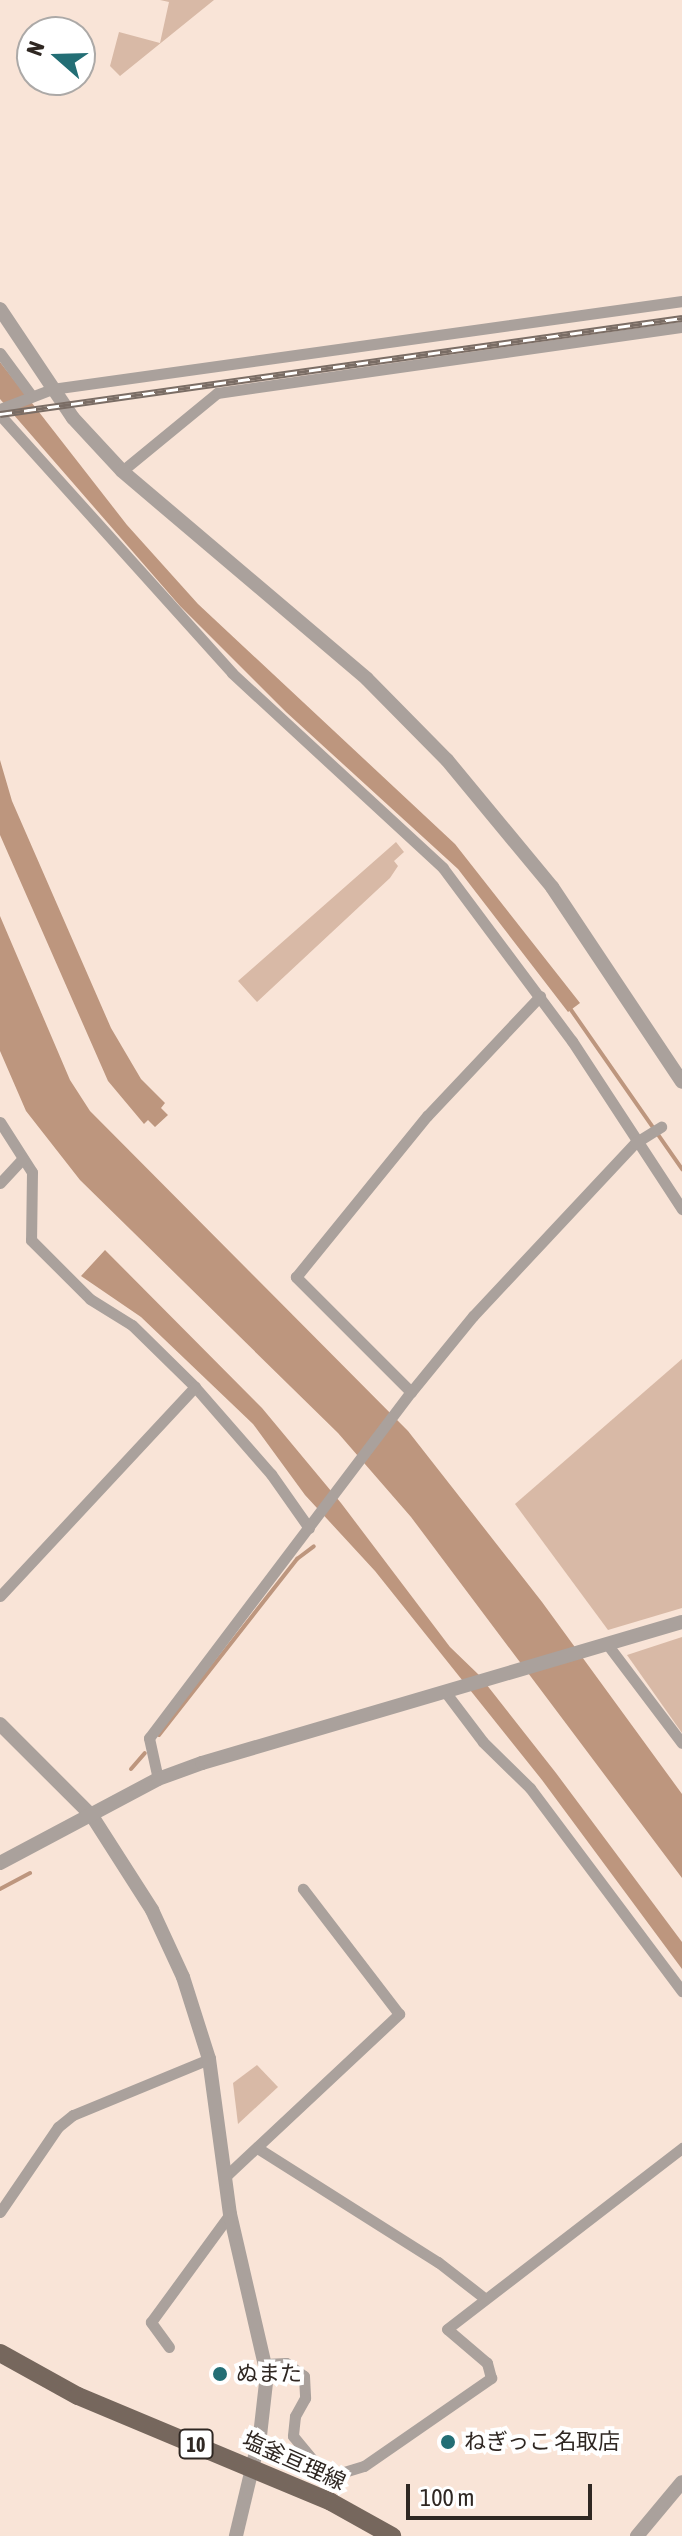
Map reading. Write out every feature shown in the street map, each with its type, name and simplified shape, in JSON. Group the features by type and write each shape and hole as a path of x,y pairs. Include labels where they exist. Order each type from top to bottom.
{"main road":[{"name":"塩釜亘理線","path":"0,2353 90,2402 253,2468 392,2536"}],"street":[{"path":"682,301 52,389 30,395 0,411 222,663 296,737 443,868 540,996 682,1209"},
{"path":"0,309 52,389 122,471 367,679 447,760 552,887 682,1082"},
{"path":"122,471 217,393 682,327"},
{"path":"0,353 30,395"},
{"path":"411,1392 296,1277 427,1116 540,996"},
{"path":"0,1122 32,1172 31,1240 90,1299 132,1325 195,1387 271,1474 311,1526"},
{"path":"158,1779 149,1738 400,1406 473,1316 638,1141 661,1127"},
{"path":"0,1183 22,1159"},
{"path":"0,1596 195,1387"},
{"path":"0,1863 158,1779 682,1622"},
{"path":"607,1644 682,1743"},
{"path":"450,1691 483,1742 530,1788 682,1991"},
{"path":"0,1724 92,1816 152,1910 183,1977 209,2059 230,2214 265,2364 253,2468 236,2536"},
{"path":"227,2175 259,2149 399,2014 303,1889"},
{"path":"0,2212 58,2127 73,2115 209,2059"},
{"path":"265,2364 286,2363 304,2376 305,2398 295,2416 293,2436 322,2471 344,2473 364,2466 491,2378 487,2363 447,2329 483,2297 682,2148"},
{"path":"259,2149 438,2262 483,2297"},
{"path":"169,2347 151,2322 230,2214"},
{"path":"637,2536 682,2482"}],"shaded area":[{"path":"160,0 214,0 120,76 110,66 119,32 160,43 169,2"},
{"path":"0,362 127,525 198,604 455,844 580,1003 568,1012 458,869 286,712 180,606 0,399"},
{"path":"0,760 12,801 111,1028 141,1079 165,1103 161,1108 168,1115 155,1127 148,1120 144,1124 108,1081 0,835"},
{"path":"396,842 404,852 394,861 398,866 390,878 257,1002 238,981"},
{"path":"0,916 70,1080 90,1111 408,1431 542,1602 682,1794 682,1878 411,1517 338,1433 80,1180 26,1111 0,1051"},
{"path":"105,1250 262,1408 341,1503 450,1647 479,1675 556,1773 682,1942 682,1969 542,1780 375,1571 305,1495 253,1424 141,1317 81,1276"},
{"path":"682,1359 682,1608 608,1630 515,1504"},
{"path":"682,1637 682,1733 627,1655"},
{"path":"257,2065 278,2087 238,2124 233,2083"}],"waterway":[{"path":"569,1007 682,1169"},
{"path":"159,1735 297,1559 314,1546"},
{"path":"131,1769 145,1753"},
{"path":"0,1889 30,1873"}],"railway":[{"path":"0,414 682,318"}],"place":[{"name":"ぬまた","path":"220,2374"},
{"name":"ねぎっこ 名取店","path":"448,2442"}]}
